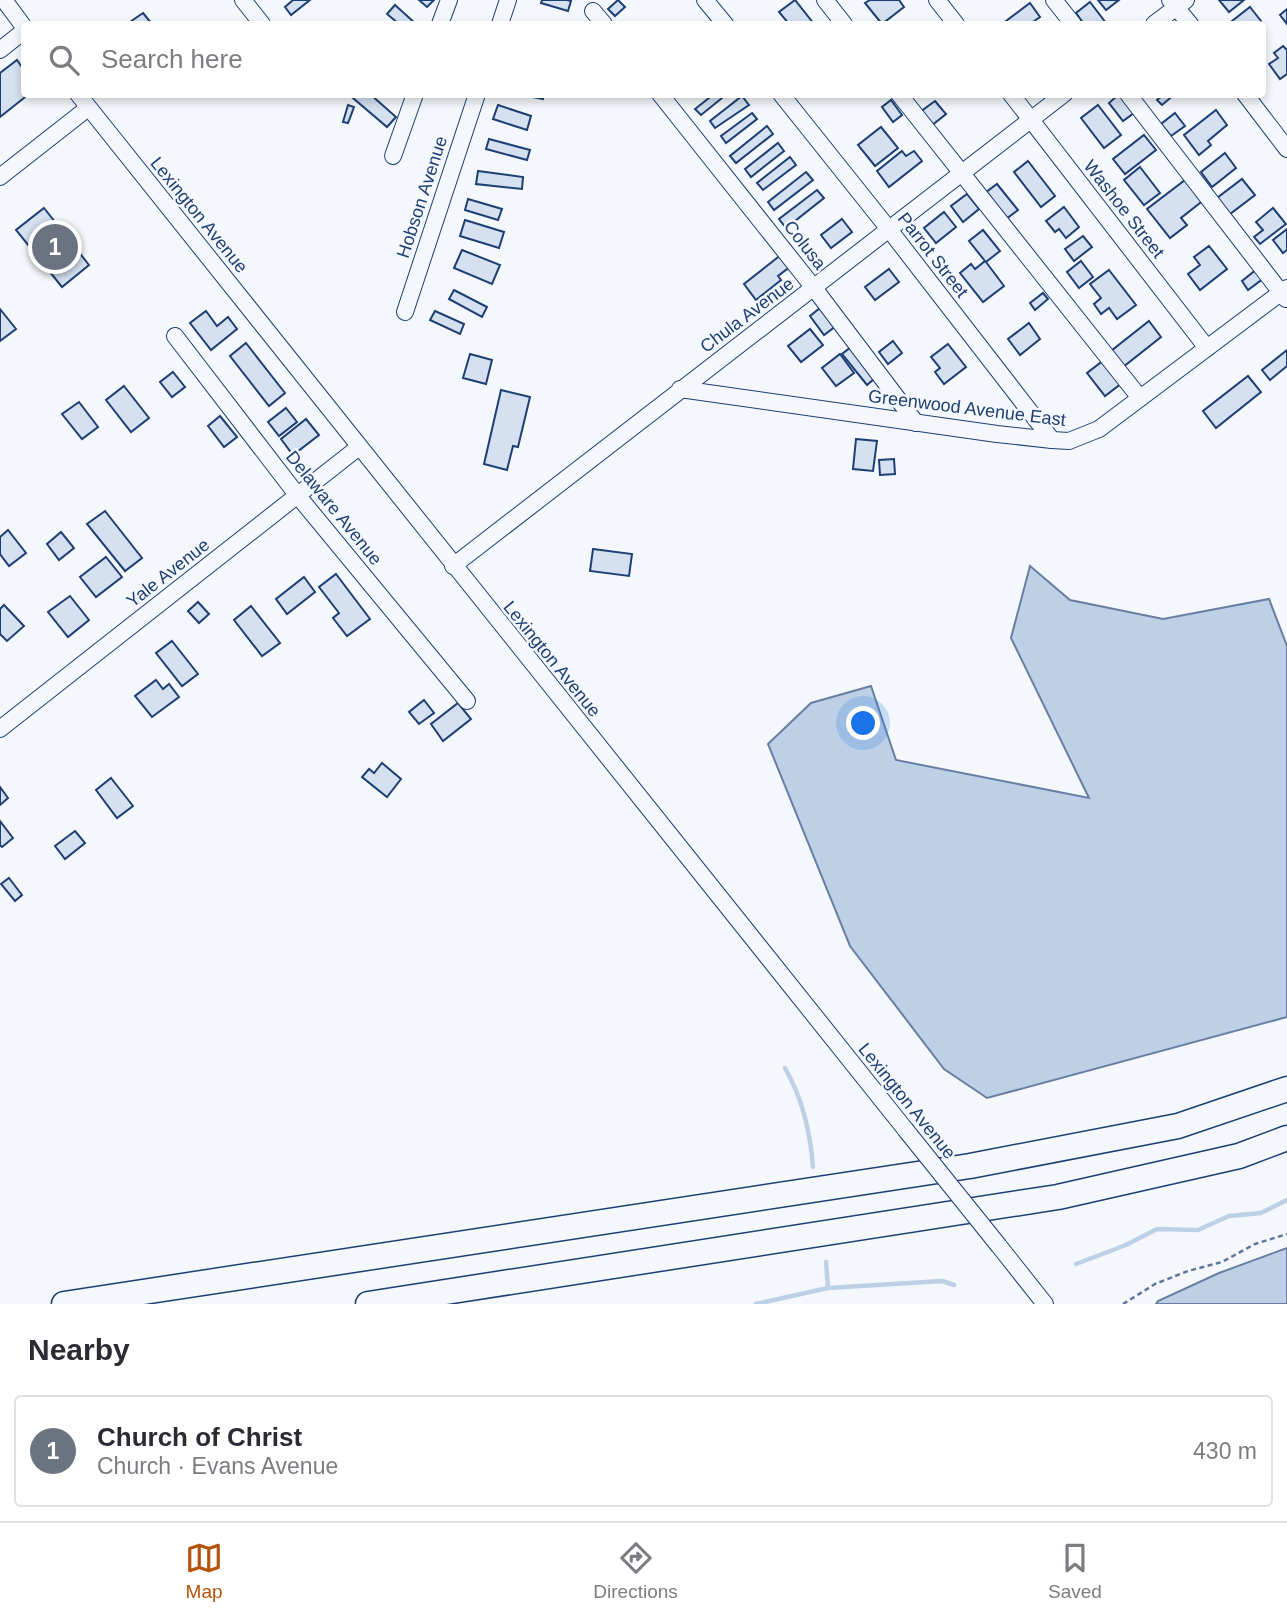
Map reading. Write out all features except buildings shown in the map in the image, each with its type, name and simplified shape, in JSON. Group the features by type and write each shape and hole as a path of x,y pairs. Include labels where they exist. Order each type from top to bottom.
{"highway":[{"path":"64,1304 970,1166 1178,1126 1287,1089"},
{"path":"368,1304 1058,1197 1239,1156 1287,1138"}],"street":[{"path":"4,0 21,25"},
{"path":"243,0 260,21"},
{"path":"441,21 449,0"},
{"path":"501,21 508,0"},
{"path":"705,0 722,21"},
{"path":"825,0 842,21"},
{"path":"937,0 954,21"},
{"path":"1054,0 1071,21"},
{"path":"1157,21 1178,3 1188,21"},
{"path":"593,11 601,21"},
{"path":"0,50 21,32"},
{"name":"Lexington Avenue","path":"81,98 1045,1304"},
{"path":"393,156 414,98"},
{"name":"Hobson Avenue","path":"405,312 476,98"},
{"name":"Colusa","path":"663,98 814,288 916,423"},
{"name":"Parrot Street","path":"784,98 1052,440"},
{"path":"902,98 1140,398"},
{"name":"Washoe Street","path":"1014,98 1207,348"},
{"name":"Chula Avenue","path":"453,566 1059,98"},
{"path":"1131,98 1285,294"},
{"path":"1248,98 1287,149"},
{"path":"0,177 88,108"},
{"name":"Greenwood Avenue East","path":"680,389 916,423 1069,441 1098,429 1285,294"},
{"name":"Delaware Avenue","path":"175,336 299,496 467,701"},
{"name":"Yale Avenue","path":"0,729 359,447"}],"path":[{"path":"1123,1304 1155,1284 1188,1270 1222,1262 1255,1244 1287,1234"}],"water":[{"path":"1030,566 1070,600 1163,619 1269,599 1287,646 1287,1017 987,1098 944,1069 850,946 768,744 811,703 871,686 896,760 1089,798 1011,638"},
{"path":"1287,1248 1287,1304 1156,1304 1219,1273"}],"waterway":[{"path":"785,1068 805,1116 813,1167"},
{"path":"1076,1264 1126,1245 1157,1229 1198,1230 1229,1216 1261,1213 1287,1200"},
{"path":"826,1262 828,1288"},
{"path":"756,1304 828,1288 942,1281 954,1285"}],"place":[{"name":"Church of Christ","path":"55,247"}]}
